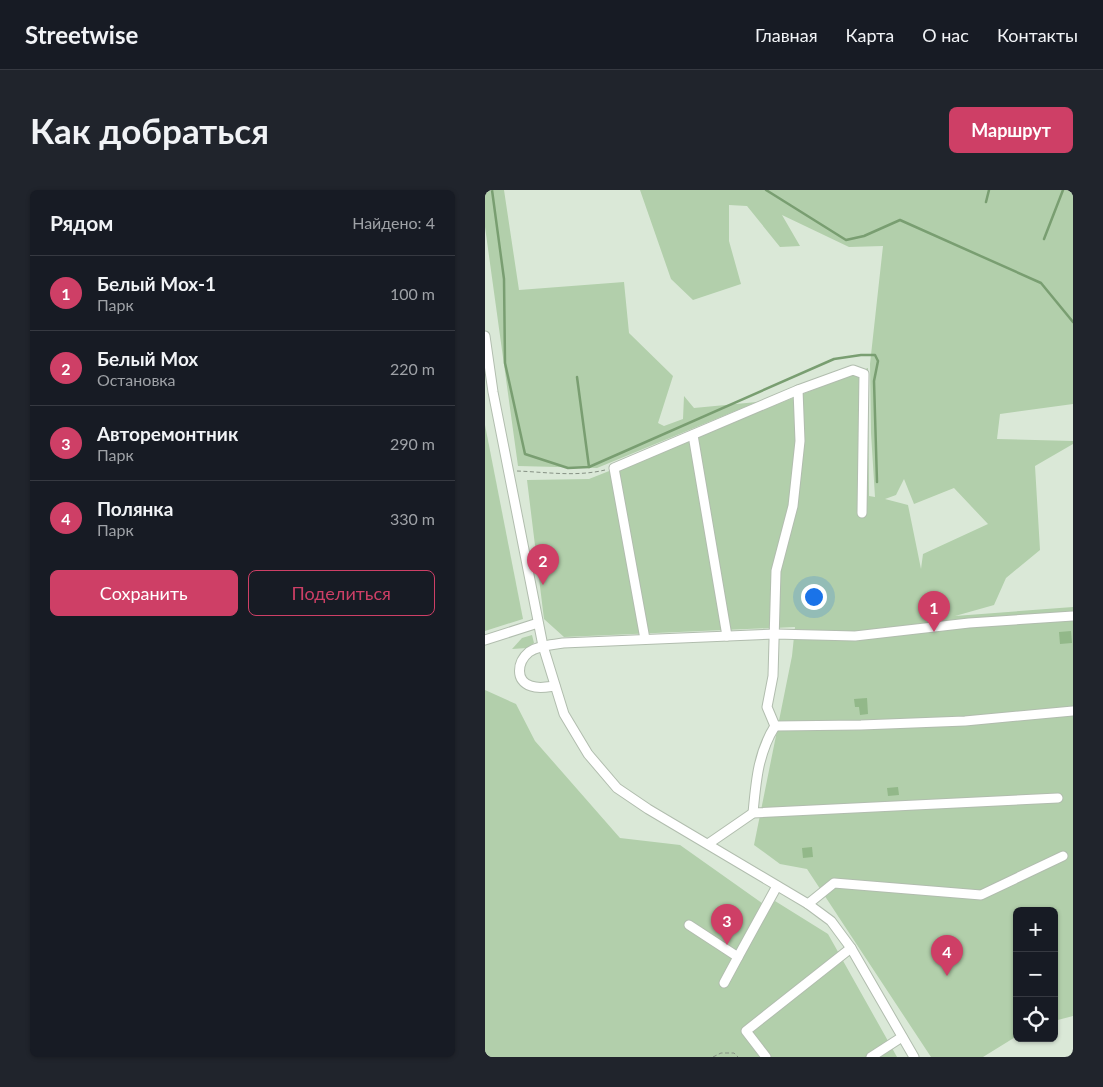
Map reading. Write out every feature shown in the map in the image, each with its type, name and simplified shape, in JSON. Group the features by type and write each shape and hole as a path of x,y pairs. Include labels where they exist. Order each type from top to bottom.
{"street":[{"path":"485,336 493,392 538,623 543,646 564,714 588,754 617,788 648,809 808,904 831,921 851,948 914,1057"},
{"path":"645,639 614,468 798,390 853,370 864,374 862,513"},
{"path":"775,726 767,707 773,676 777,571 793,506 800,441 798,390"},
{"path":"693,436 727,636"},
{"path":"555,686 541,688 523,682 519,675 519,668 529,652 543,646 563,643 775,634 855,636 969,623 1073,616"},
{"path":"485,640 538,623"},
{"path":"775,726 965,721 1073,711"},
{"path":"753,813 756,776 765,741 775,726"},
{"path":"708,844 753,813 1058,798"},
{"path":"808,904 834,882 981,895 1063,856"},
{"path":"724,983 777,886"},
{"path":"689,926 738,957"},
{"path":"765,1057 746,1031 851,948"},
{"path":"871,1057 902,1036"}],"path":[{"path":"508,471 562,474 596,472 614,468"},
{"path":"713,1057 729,1052 734,1053 737,1057"}],"green space":[{"path":"485,190 504,190 519,290 624,282 629,333 673,376 658,423 664,426 683,419 684,396 694,408 757,402 597,468 518,466 485,227"},
{"path":"640,190 1073,190 1073,404 1000,414 997,439 1073,441 1073,444 1035,466 1040,550 1006,578 994,605 955,616 1073,607 1073,1016 1058,1020 1058,907 1013,907 1013,1038 983,1057 931,1057 807,869 780,864 754,845 792,656 795,627 564,637 544,619 527,480 589,479 868,368 869,496 875,497 871,433 870,364 883,246 849,247 782,215 800,246 780,247 747,206 729,205 729,241 741,284 693,300 671,279","holes":["904,479 914,504 954,488 988,524 923,554 921,569 908,505 885,499 896,495"]},
{"path":"485,425 523,619 485,631"},
{"path":"532,635 534,643 527,648 512,649 522,638"},
{"path":"485,690 516,704 535,741 620,838 680,845 769,908 775,901 828,934 897,1057 485,1057"}],"building":[{"path":"1071,631 1072,643 1060,644 1059,632"},
{"path":"867,698 868,714 860,715 859,707 855,707 854,699"},
{"path":"898,787 899,795 888,796 887,788"},
{"path":"812,847 813,857 803,858 802,848"}],"waterway":[{"path":"492,190 504,279 505,363 525,454 568,468 589,467 834,359 875,355 878,361 874,381 877,482"},
{"path":"766,190 846,240 864,236 900,220 1041,283 1073,322"},
{"path":"986,202 989,190"},
{"path":"1044,239 1063,190"},
{"path":"577,377 589,467"}],"place":[{"name":"Белый Мох","path":"543,585"},
{"name":"Белый Мох-1","path":"934,632"},
{"name":"Авторемонтник","path":"727,945"},
{"name":"Полянка","path":"947,976"}]}
